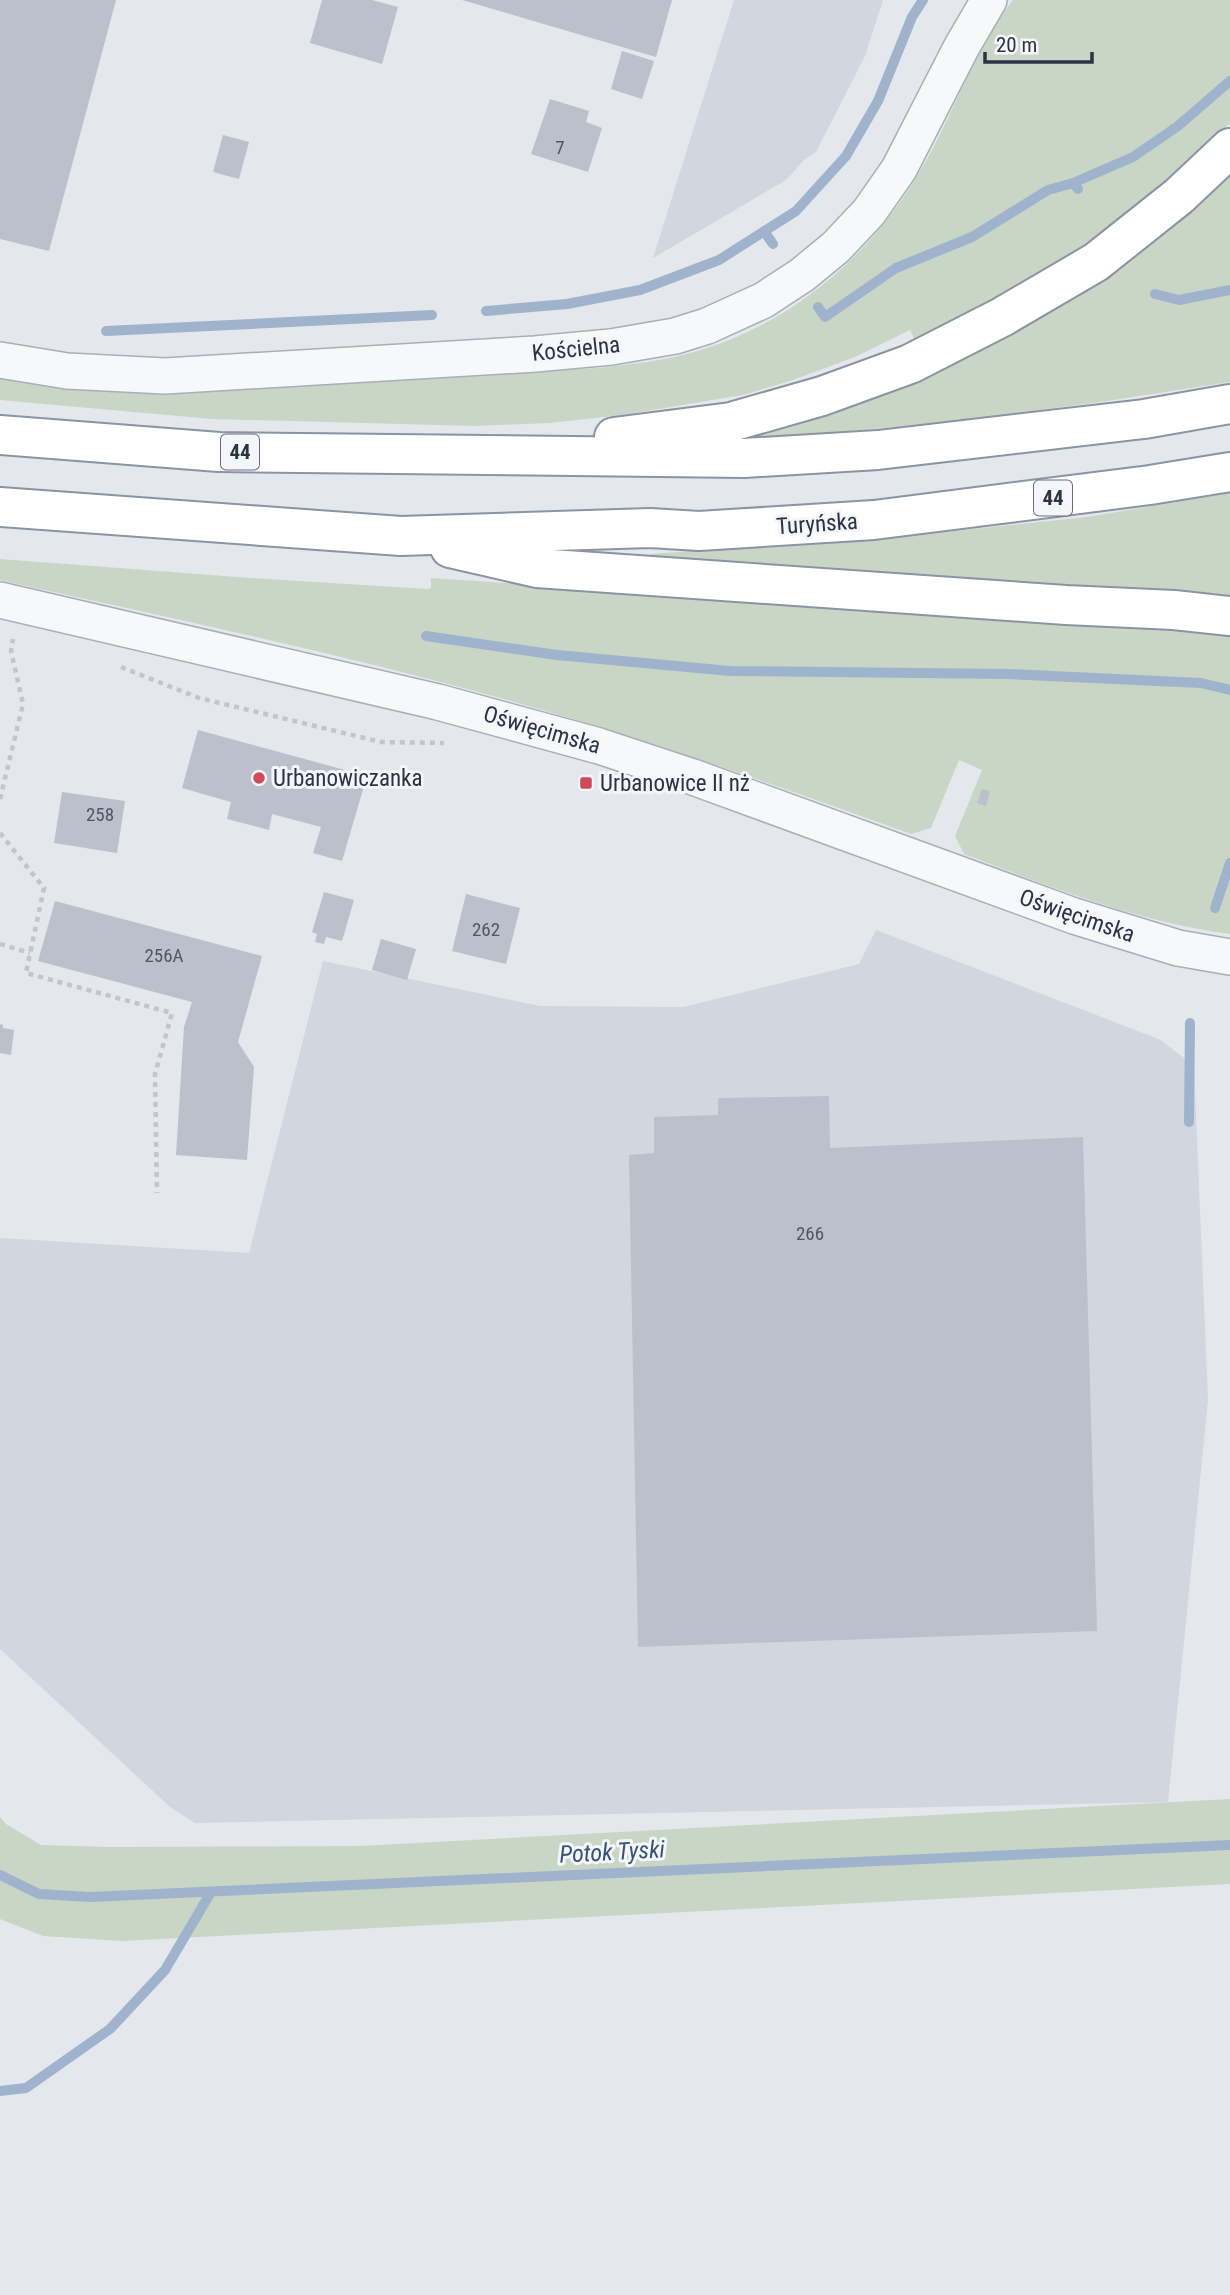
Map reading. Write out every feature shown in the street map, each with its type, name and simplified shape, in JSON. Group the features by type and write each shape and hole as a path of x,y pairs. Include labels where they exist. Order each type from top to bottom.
{"highway":[{"path":"480,455 731,422 822,396 910,364 1002,317 1096,262 1179,196 1230,148"},
{"name":"44","path":"0,435 219,452 744,458 878,450 1144,419 1230,404"},
{"name":"Turyńska","path":"401,536 650,528 699,531 874,520 1124,489 1230,472"},
{"name":"44","path":"0,507 401,536"},
{"path":"401,536 537,568 1066,605 1174,610 1230,616"}],"street":[{"name":"Kościelna","path":"0,360 67,371 165,376 560,352 652,341 706,326 764,300 802,275 836,247 869,212 899,169 961,48 989,0"},
{"name":"Oświęcimska","path":"0,600 412,695 599,746 693,777 1099,925 1178,948 1230,957"}],"path":[{"path":"0,799 23,704 11,651 14,633"},
{"path":"112,664 199,698 381,742 455,743"},
{"path":"0,833 44,888 26,973 172,1013 155,1074 157,1193"},
{"path":"0,944 30,953"}],"shaded area":[{"path":"734,0 883,0 865,56 816,152 805,159 786,180 653,258"},
{"path":"876,930 1161,1040 1194,1066 1208,1400 1168,1802 195,1823 170,1807 0,1649 0,1238 249,1253 323,961 540,1006 683,1007 859,964"}],"green space":[{"path":"1013,0 1230,0 1230,123 1186,165 1115,224 1064,260 993,302 915,341 910,330 855,357 743,395 623,415 549,423 475,426 212,419 0,400 0,378 90,389 599,368 671,358 731,339 766,323 830,279 858,253 883,224 907,193 927,159 977,58"},
{"path":"1230,171 1230,382 941,423 747,440 747,434 873,393 935,370 995,343 1088,285"},
{"path":"1230,493 1230,598 740,561 650,559 651,554 917,535 1087,517"},
{"path":"0,559 428,589 431,588 431,578 1230,632 1230,934 1128,912 1062,891 964,854 955,836 982,770 959,760 931,828 911,834 671,750 525,705 329,654 0,580"},
{"path":"1230,1799 1230,1884 121,1941 43,1936 0,1919 0,1817 6,1824 41,1845 360,1846"}],"building":[{"path":"0,0 116,0 49,251 0,239"},
{"path":"322,0 372,0 398,7 382,64 310,43"},
{"path":"462,0 672,0 656,57"},
{"path":"622,51 654,61 642,99 611,89"},
{"path":"550,99 589,111 586,122 602,128 588,172 531,154"},
{"path":"223,135 249,142 239,179 213,172"},
{"name":"Urbanowiczanka","path":"198,730 367,776 342,861 313,853 321,827 272,814 269,830 227,819 231,802 182,788"},
{"path":"982,789 990,791 986,806 977,803"},
{"path":"62,792 125,801 117,853 54,843"},
{"path":"324,892 354,900 342,941 326,937 324,944 315,942 317,934 312,932"},
{"path":"466,894 520,908 506,964 452,951"},
{"path":"55,901 262,956 238,1042 254,1067 247,1160 176,1155 184,1027 192,1002 38,961"},
{"path":"381,939 416,949 407,980 372,970"},
{"path":"0,1024 3,1028 14,1030 11,1055 0,1053"},
{"path":"829,1096 830,1148 1083,1137 1097,1631 638,1647 629,1155 654,1153 654,1117 718,1115 718,1098"}],"waterway":[{"path":"486,311 567,304 640,290 719,260 796,211 846,156 878,101 912,17 923,0"},
{"path":"1073,183 1133,157 1178,126 1230,81"},
{"path":"818,307 825,317 896,268 972,237 1048,190 1073,183 1078,189"},
{"path":"764,231 773,244"},
{"path":"1155,294 1179,300 1230,290"},
{"path":"106,331 432,315"},
{"path":"426,636 557,655 730,671 1008,674 1201,683 1230,690"},
{"path":"1215,908 1230,863"},
{"path":"1189,1122 1190,1023"},
{"name":"Potok Tyski","path":"0,1875 39,1894 90,1897 1230,1845"},
{"path":"0,2091 26,2088 110,2029 165,1970 211,1892"}],"place":[{"name":"Urbanowiczanka","path":"259,778"},
{"name":"Urbanowice II nż","path":"586,783"}]}
